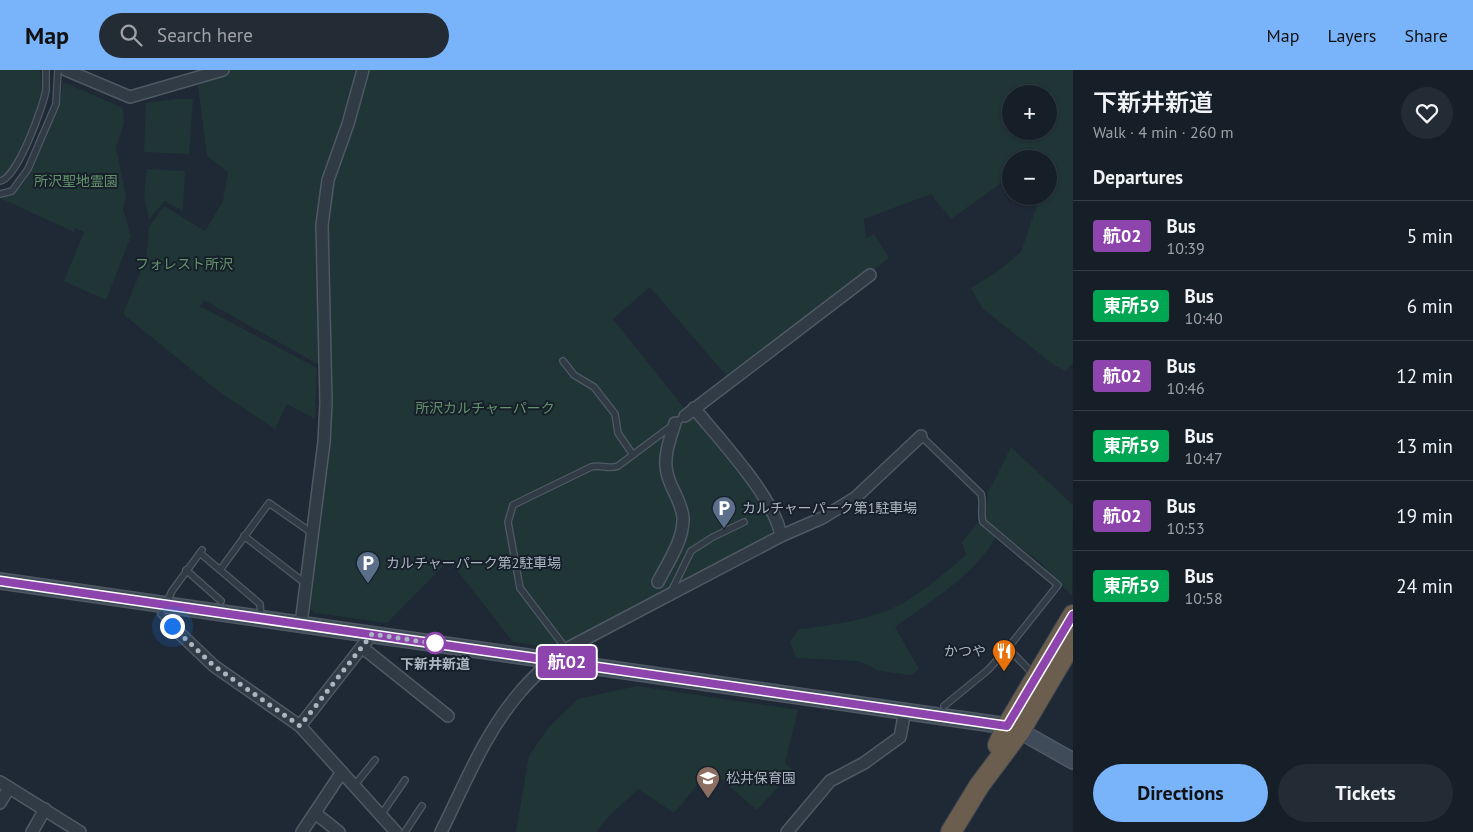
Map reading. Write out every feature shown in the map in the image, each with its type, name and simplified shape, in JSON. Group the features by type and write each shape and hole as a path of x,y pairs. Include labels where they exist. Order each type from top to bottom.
{"highway":[{"path":"1014,728 1036,677 1073,615"},
{"path":"951,832 1014,728 1073,641"}],"street":[{"path":"66,70 130,98 223,70"},
{"path":"301,624 324,442 326,403 322,225 328,180 348,124 363,70"},
{"path":"781,536 780,528 761,493 690,412 870,275"},
{"path":"658,582 679,542 682,524 680,505 669,479 666,463 666,451 675,423"},
{"path":"441,832 475,760 496,726 521,691 559,657 670,594 781,536 822,518 855,498 921,436"},
{"path":"0,580 164,609 261,618 559,657 1014,728 1073,761"},
{"path":"172,626 214,666 300,726 380,817 396,832"},
{"path":"300,726 363,648 372,634"},
{"path":"363,648 448,716"},
{"path":"787,832 830,780 864,763 900,738 905,711"},
{"path":"302,832 342,772"},
{"path":"0,803 5,785 80,832"},
{"path":"32,832 45,809"},
{"path":"315,813 339,832"}],"lane":[{"path":"0,181 11,175 18,163 40,111 46,90 46,70"},
{"path":"0,194 12,191 28,169 56,104 58,70"},
{"path":"563,361 574,375 594,387 614,414 618,433 633,455"},
{"path":"559,657 520,588 508,522 509,514 514,505 592,466 597,465 612,469 690,412"},
{"path":"921,436 981,494 983,500 980,515 983,522 1058,585 988,670 944,706"},
{"path":"220,570 269,503 312,533"},
{"path":"670,594 692,551 713,537 744,522"},
{"path":"244,536 306,584"},
{"path":"172,626 164,609 172,591 201,551 260,604 261,618"},
{"path":"186,570 220,601"},
{"path":"1008,648 1036,677"},
{"path":"354,786 375,760"},
{"path":"380,817 405,780"},
{"path":"405,832 422,806"}],"green space":[{"name":"所沢聖地霊園","path":"0,70 40,70 42,90 37,111 15,162 7,175 0,178"},
{"name":"所沢カルチャーパーク","path":"196,70 1073,70 1073,362 1066,371 1054,365 982,308 971,288 997,272 1021,252 1037,205 1057,205 1057,150 1002,150 1002,182 951,219 931,194 864,219 866,238 874,234 889,258 730,380 650,287 613,319 685,409 694,413 760,497 774,525 770,537 560,649 513,642 449,560 387,623 315,613 309,608 328,447 330,371 204,300 200,306 317,368 315,419 287,404 275,429 218,391 123,314 146,258 149,227 164,206 205,231 223,201 228,172 207,156"},
{"name":"所沢聖地霊園","path":"63,82 123,108 124,123 116,147 126,197 123,209 131,236 106,300 64,281 84,232 75,228 74,232 2,199 3,196 15,192 26,180 60,103"},
{"name":"所沢聖地霊園","path":"193,99 189,154 144,152 146,103"},
{"name":"フォレスト所沢","path":"147,169 185,171 183,211 165,201 149,219 144,196"},
{"path":"1011,447 1073,505 1072,596 1040,562 999,531 980,560 967,573 939,596 895,627 919,669 911,675 879,671 859,661 796,658 790,642 799,629 855,620 896,607 923,590 966,555 962,542 986,513 988,493"},
{"path":"637,686 798,710 785,763 793,770 757,810 710,770 674,813 638,789 609,816 596,832 516,832 529,756 548,728 578,699"}],"bus line":[{"name":"航02","path":"0,581 1007,726 1073,615"}],"place":[{"name":"カルチャーパーク第1駐車場","path":"724,529"},
{"name":"カルチャーパーク第2駐車場","path":"368,584"},
{"name":"下新井新道","path":"435,643"},
{"name":"かつや","path":"1004,672"},
{"name":"松井保育園","path":"708,799"}],"route":[{"path":"172,626 214,666 300,726 363,648 372,634 444,645 435,643"}]}
